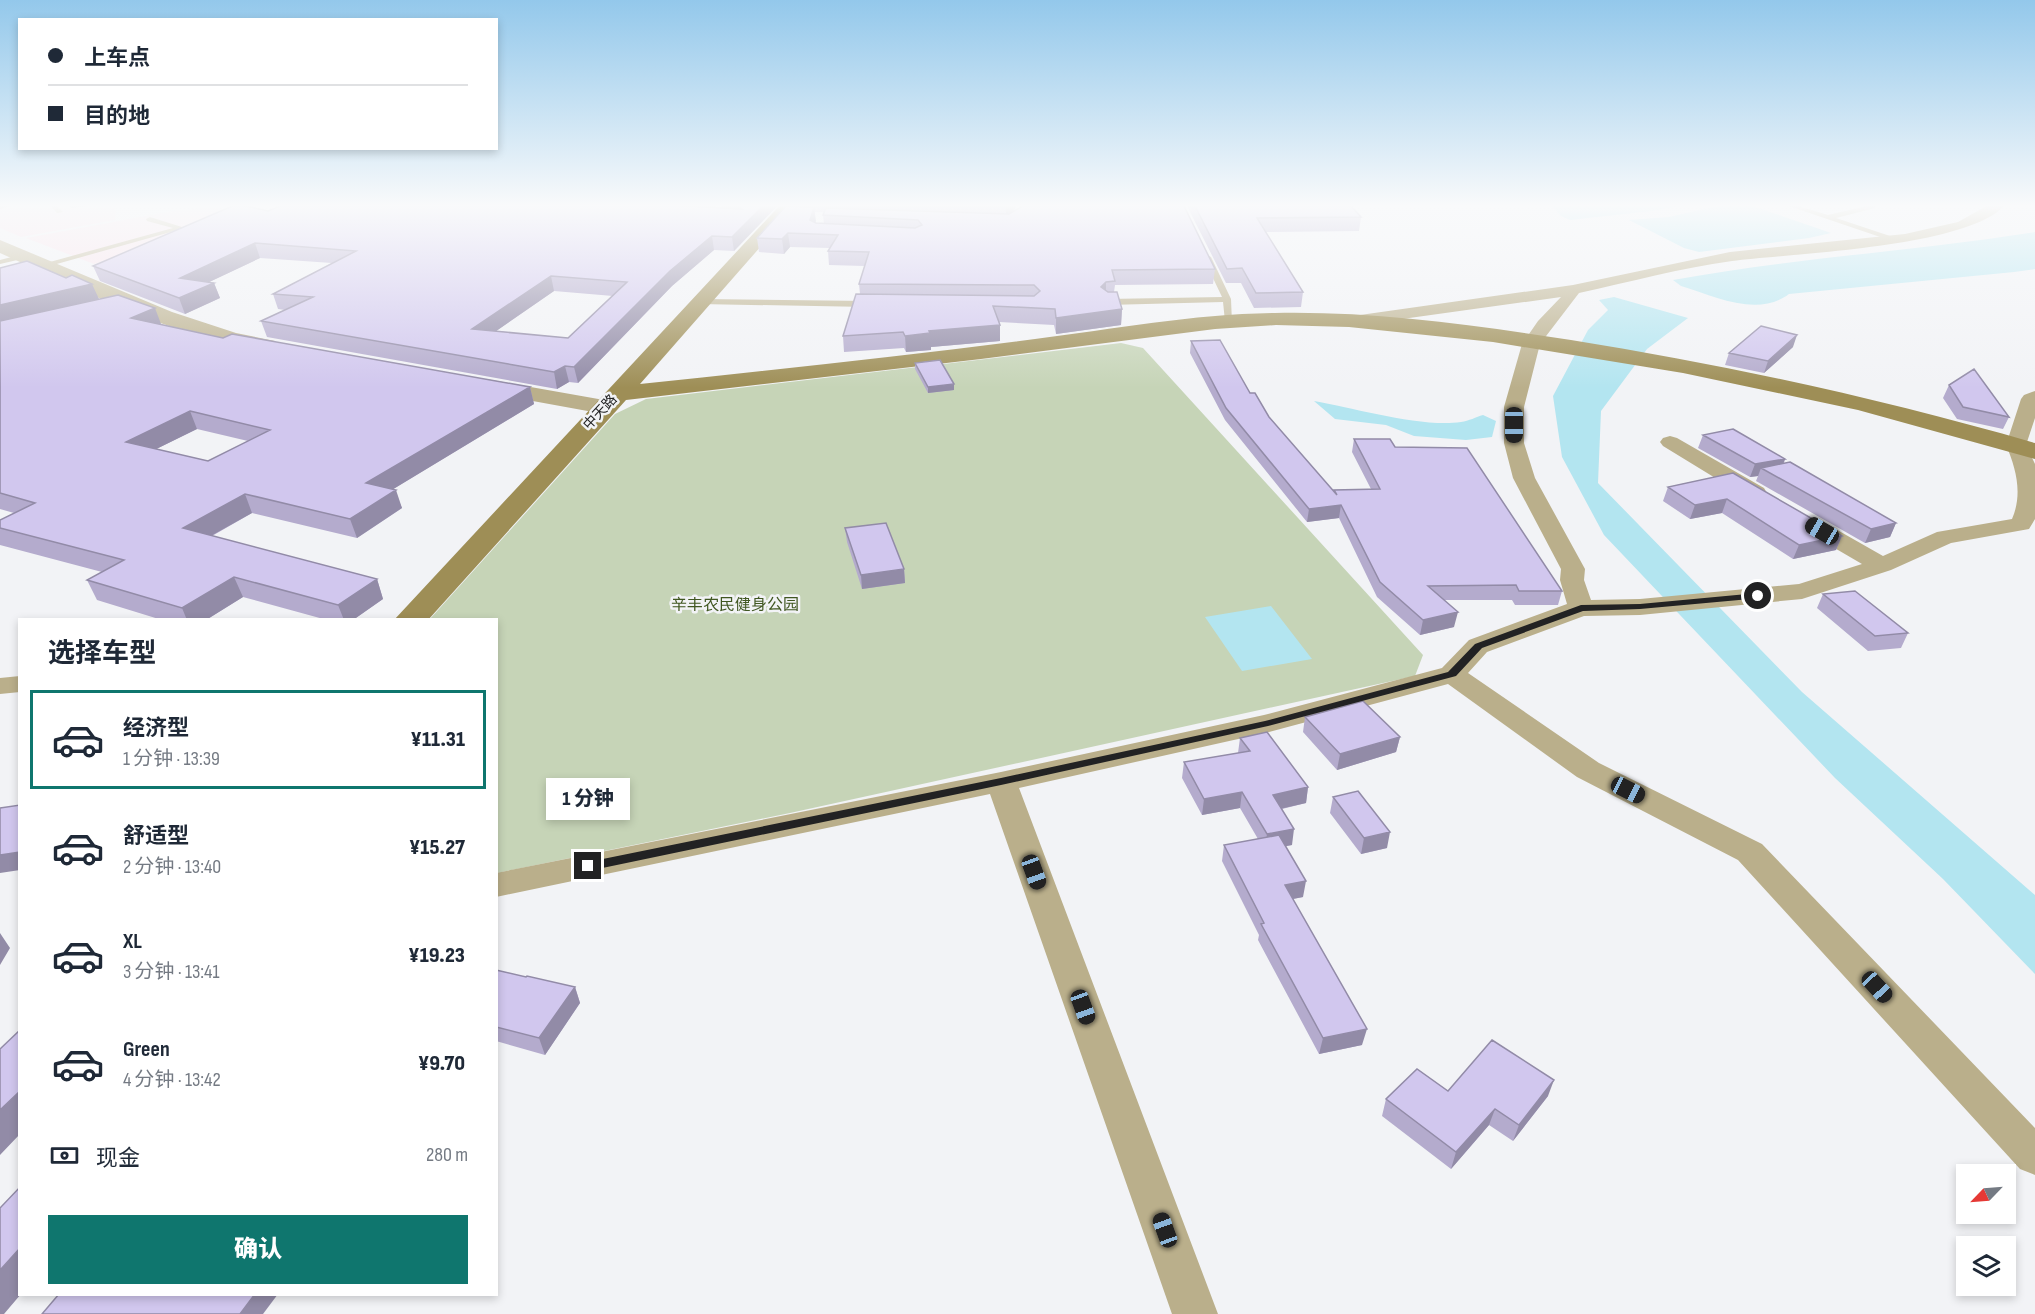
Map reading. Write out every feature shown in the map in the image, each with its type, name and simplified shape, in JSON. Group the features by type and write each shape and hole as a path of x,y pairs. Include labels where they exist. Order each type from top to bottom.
{"main road":[{"name":"中天路","path":"412,618 736,265"},
{"path":"610,400 799,375 1228,310 1359,320 1515,338 1664,361 1813,391 1912,415 2026,448"}],"street":[{"path":"44,265 126,302 229,339 288,350"},
{"path":"1359,320 1574,290 1685,265"},
{"path":"1574,290 1531,344 1514,407 1514,442 1524,478 1574,568 1572,580 1581,608"},
{"path":"93,310 126,302"},
{"path":"464,381 610,400"},
{"path":"498,885 1001,782 1265,724 1452,674 1478,646 1581,608 1640,607 1802,591 1882,565 1945,537 2021,524 2034,506 2034,479 2026,448 2031,399 2035,398"},
{"path":"1670,442 1772,502"},
{"path":"1792,514 1882,565"},
{"path":"1452,674 1588,770 1750,852 2035,1156"},
{"path":"0,686 18,684"},
{"path":"1001,782 1195,1314"}],"lane":[{"path":"1107,302 1228,310 1210,265"},
{"path":"702,302 880,304"}],"green space":[{"name":"辛丰农民健身公园","path":"1121,343 1143,348 1423,655 1415,676 790,813 498,873 498,618 431,618 615,414 646,399"}],"water":[{"path":"2035,265 2035,269 1789,294 1777,301 1750,305 1708,295 1681,286 1673,280 1763,266"},
{"path":"1614,297 1688,318 1647,349 1601,411 1598,483 1802,692 2035,895 2035,974 1943,879 1835,778 1604,535 1562,457 1553,396 1588,330 1608,310 1599,300"},
{"path":"1314,401 1408,420 1461,422 1483,415 1496,421 1492,437 1466,440 1414,436 1386,425 1335,419"},
{"path":"1271,606 1312,659 1242,671 1205,617"}],"building":[{"path":"10,265 37,265 66,278 72,275 92,284 0,305 0,268"},
{"path":"207,265 180,278 214,283 179,298 93,266"},
{"path":"328,265 677,265 574,367 565,366 554,372 261,321 313,297 273,294","holes":["551,276 627,282 568,338 472,329"]},
{"path":"865,265 1213,265 1215,269 1112,270 1115,281 1106,282 1101,287 1108,292 1117,292 1122,309 1056,318 1055,309 993,306 1000,325 929,331 930,333 905,336 903,332 843,336 856,294 1034,296 1040,291 1034,285 859,284"},
{"path":"1225,265 1286,265 1303,292 1256,293 1242,268 1227,269"},
{"path":"118,295 155,308 131,318 223,338 232,334 530,387 366,483 396,490 350,519 245,494 183,528 377,579 338,605 234,577 182,608 87,580 124,560 0,528 0,520 35,503 0,493 0,321","holes":["190,411 270,430 208,461 126,442"]},
{"path":"1761,326 1797,335 1768,361 1729,353"},
{"path":"1220,340 1250,393 1255,393 1269,417 1337,495 1334,490 1380,489 1354,439 1390,439 1395,447 1467,448 1562,591 1519,591 1516,585 1428,586 1458,612 1423,620 1380,582 1341,505 1309,509 1226,408 1191,341"},
{"path":"940,360 954,384 928,387 915,363"},
{"path":"1974,369 2009,417 1963,407 1949,385"},
{"path":"1733,429 1785,459 1755,464 1703,435"},
{"path":"1790,462 1896,523 1871,529 1761,468"},
{"path":"1733,473 1842,536 1799,545 1727,499 1695,505 1668,487"},
{"path":"886,523 904,569 861,575 845,528"},
{"path":"1855,591 1908,633 1875,636 1823,594"},
{"path":"1363,701 1400,737 1340,754 1305,717"},
{"path":"1267,732 1308,787 1273,795 1294,829 1267,834 1242,792 1204,799 1184,762 1250,751 1240,738"},
{"path":"1358,791 1390,832 1364,838 1333,797"},
{"path":"18,805 18,852 0,855 0,808"},
{"path":"1279,835 1306,881 1285,885 1367,1029 1323,1038 1261,924 1264,923 1224,845"},
{"path":"498,970 575,987 539,1038 498,1028"},
{"path":"18,1032 18,1093 0,1110 0,1049"},
{"path":"1492,1040 1554,1080 1519,1125 1495,1109 1456,1152 1386,1099 1417,1069 1448,1091"},
{"path":"18,1189 18,1250 0,1270 0,1208"},
{"path":"57,1296 254,1296 240,1314 42,1314"}],"route":[{"path":"588,866 1001,782 1265,724 1452,674 1478,646 1581,608 1640,607 1758,596"}]}
